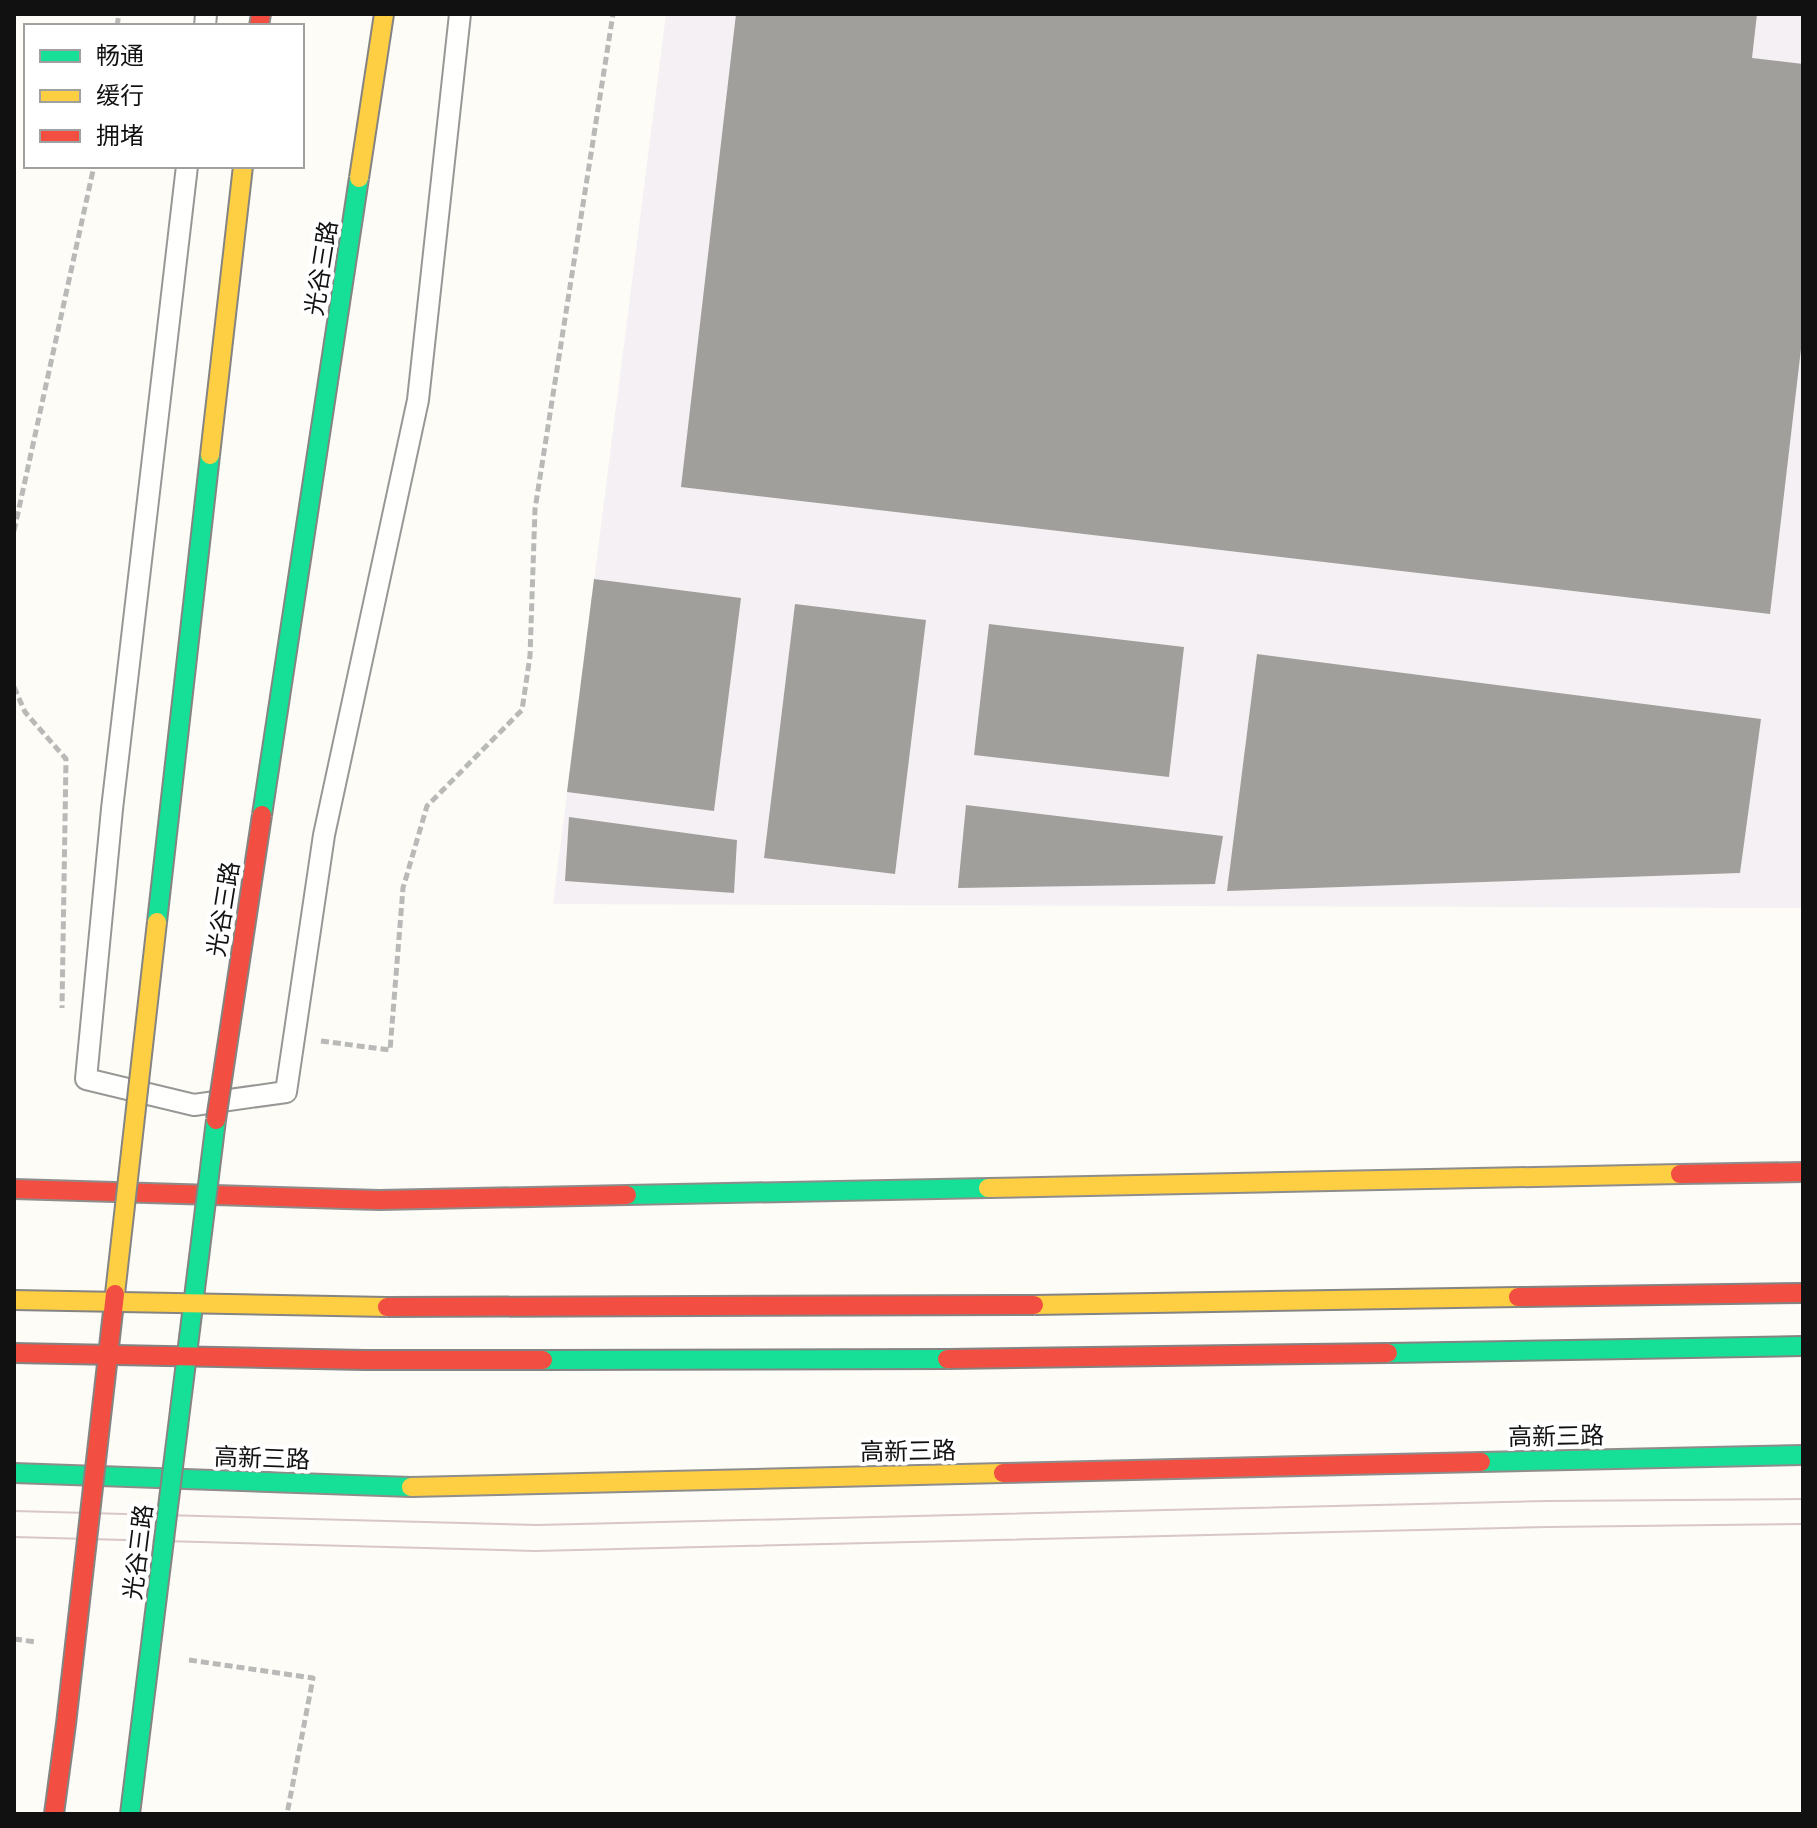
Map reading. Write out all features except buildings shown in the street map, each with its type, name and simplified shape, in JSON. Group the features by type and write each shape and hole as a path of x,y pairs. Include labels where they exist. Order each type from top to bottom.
{"main road":[{"name":"光谷三路","path":"130,1814 220,1086 384,14"},
{"path":"54,1814 243,168"},
{"path":"14,1189 379,1200 1803,1172"},
{"path":"14,1300 365,1307 1031,1305 1803,1293"},
{"path":"14,1353 365,1360 1029,1359 1803,1346"},
{"name":"高新三路","path":"14,1473 390,1487 1803,1455"}],"lane":[{"path":"187,168 112,809 86,1079 194,1105 286,1092 324,835 418,400 460,14"}],"path":[{"path":"294,1037 390,1050 403,888 427,806 522,710 530,656 535,509 613,14"},
{"path":"14,531 94,168"},
{"path":"14,1639 44,1643"},
{"path":"180,1659 313,1678 287,1814"}],"shaded area":[{"path":"666,14 1803,14 1803,908 553,904"}],"tram line":[{"path":"14,1511 537,1525 1547,1501 1803,1499"},
{"path":"14,1537 535,1551 1548,1527 1803,1524"}],"traffic: fast":[{"path":"262,815 359,178"},
{"path":"157,922 210,455"},
{"path":"130,1814 216,1120"},
{"path":"627,1195 988,1188"},
{"path":"1388,1353 1803,1346"},
{"path":"543,1360 947,1359"},
{"path":"1481,1462 1803,1455"},
{"path":"14,1473 411,1487"}],"traffic: slow":[{"path":"359,178 384,14"},
{"path":"210,455 243,168"},
{"path":"115,1294 157,922"},
{"path":"988,1188 1680,1174"},
{"path":"1034,1305 1518,1297"},
{"path":"14,1300 387,1307"},
{"path":"411,1487 1003,1473"}],"traffic: jam":[{"path":"259,24 261,14"},
{"path":"216,1120 262,815"},
{"path":"1680,1174 1803,1172"},
{"path":"14,1189 379,1200 627,1195"},
{"path":"1518,1297 1803,1293"},
{"path":"54,1814 115,1294"},
{"path":"387,1307 1034,1305"},
{"path":"14,1353 543,1360"},
{"path":"947,1359 1388,1353"},
{"path":"1003,1473 1481,1462"}]}
